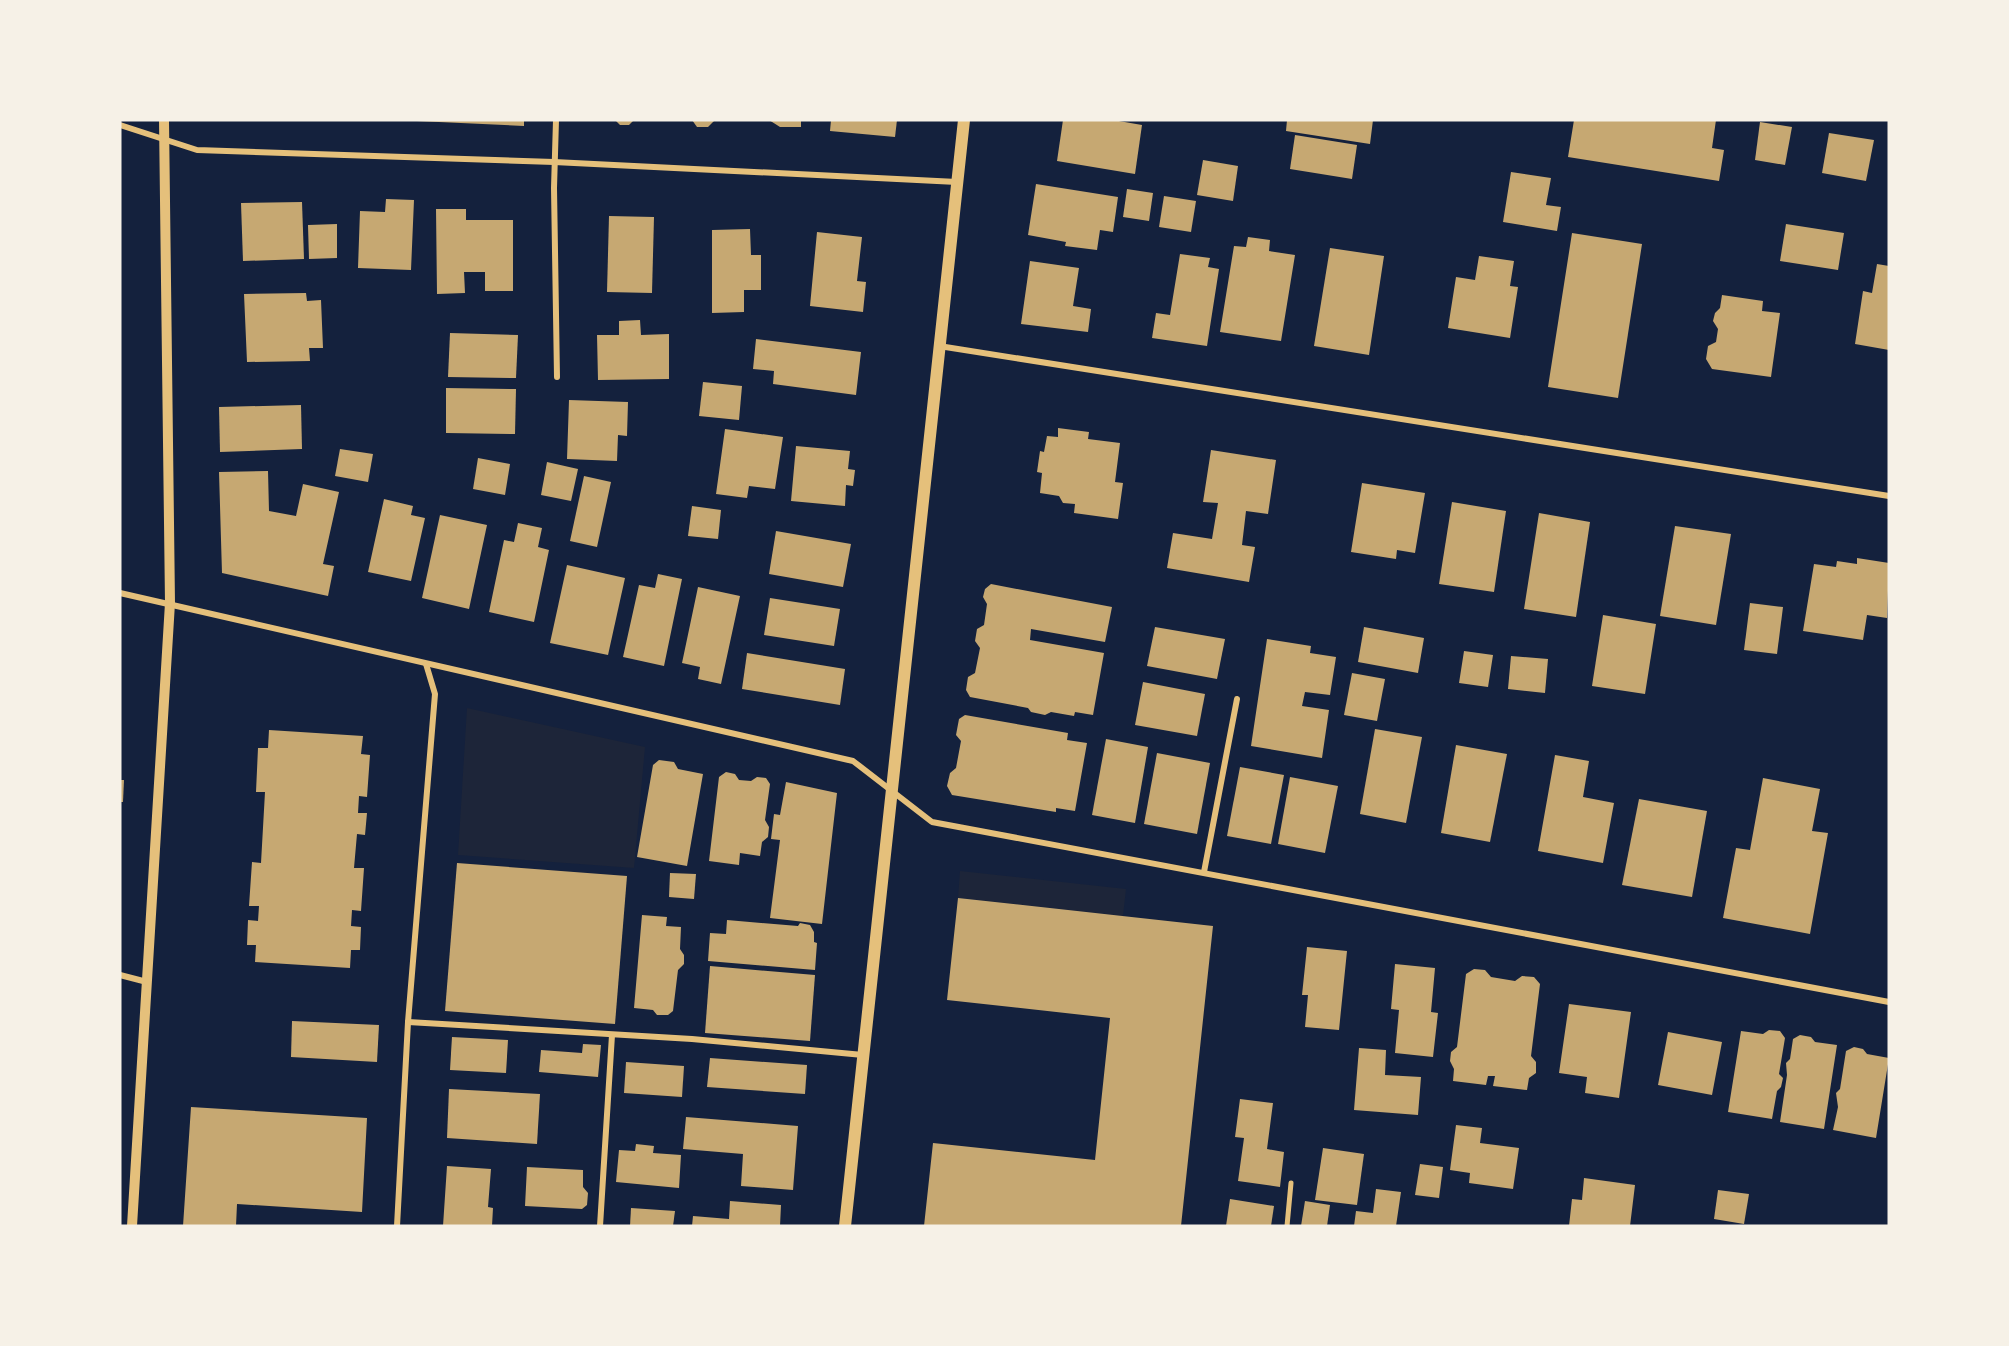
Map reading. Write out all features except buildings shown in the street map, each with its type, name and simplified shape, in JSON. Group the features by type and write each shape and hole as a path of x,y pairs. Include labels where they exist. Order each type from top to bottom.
{"main road":[{"path":"845,1226 964,120"}],"street":[{"path":"132,1226 170,603 164,120"},
{"path":"556,120 554,162 557,377"},
{"path":"120,125 197,150 554,162 957,182"},
{"path":"939,346 1889,496"},
{"path":"120,593 853,761 932,822 1889,1002"},
{"path":"397,1226 408,1022 435,694 426,664"},
{"path":"1204,872 1238,699"},
{"path":"120,975 147,981"},
{"path":"408,1022 864,1055"},
{"path":"600,1226 612,1035"},
{"path":"1287,1226 1291,1183"}],"shaded area":[{"path":"467,708 645,747 634,868 458,855"},
{"path":"960,871 1126,889 1123,916 958,898"}]}
